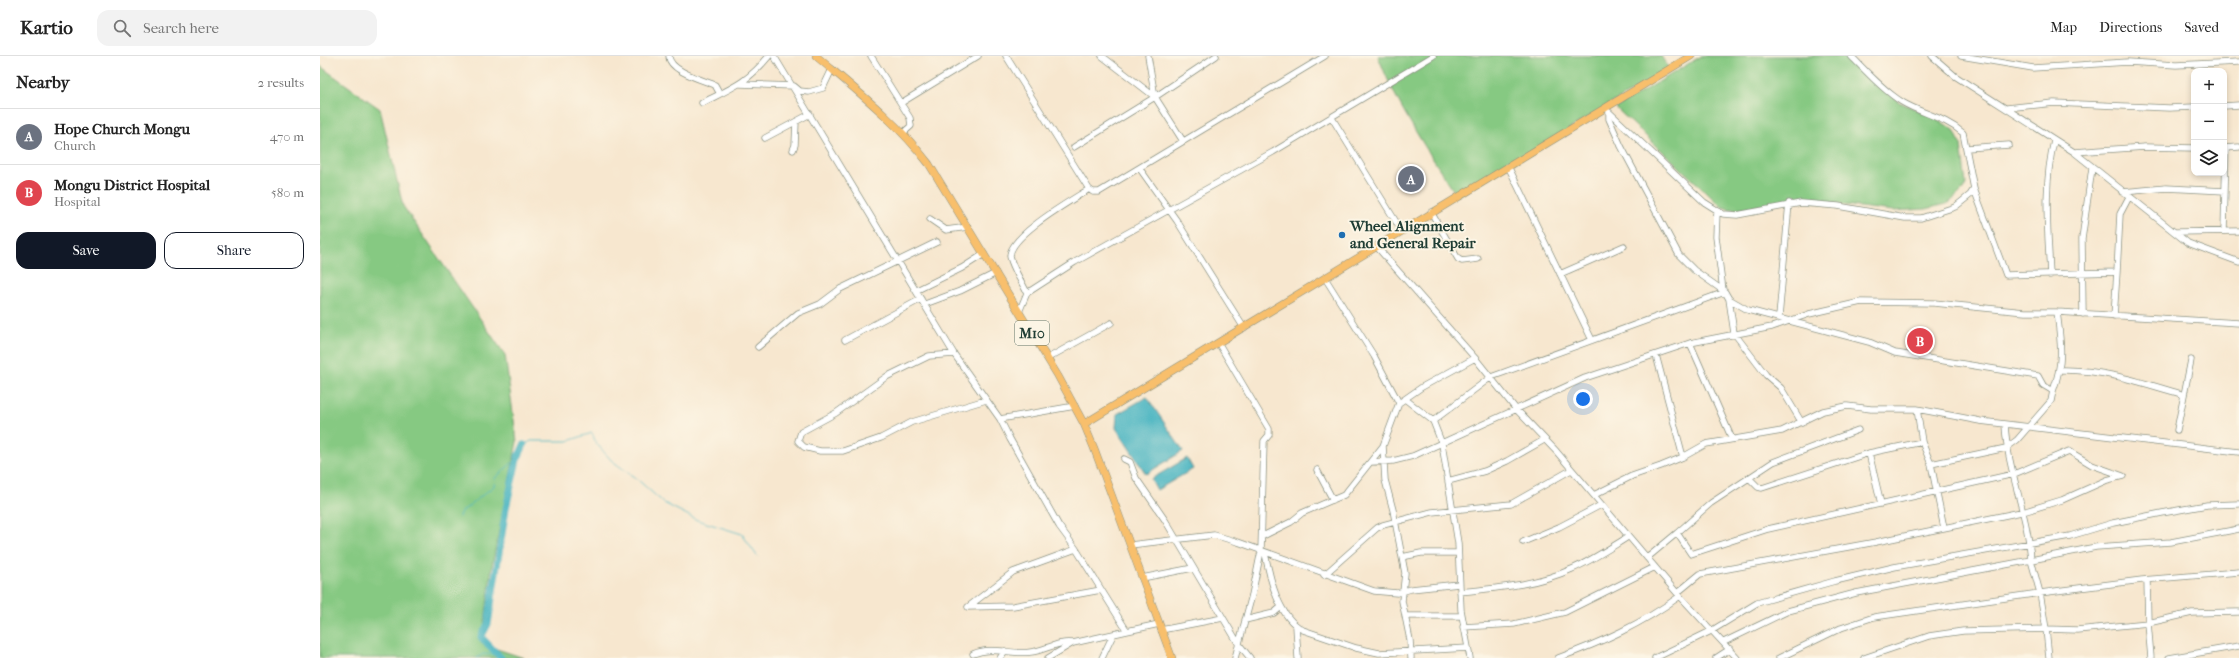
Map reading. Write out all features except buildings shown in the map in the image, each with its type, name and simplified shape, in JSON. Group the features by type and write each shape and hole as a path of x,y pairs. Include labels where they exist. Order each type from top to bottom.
{"main road":[{"name":"M10","path":"816,56 903,133 929,164 1048,358 1084,424 1172,658"},
{"path":"1084,424 1219,344 1401,230 1508,166 1607,110 1691,56"}],"street":[{"path":"669,56 674,66 683,72 715,85 720,94"},
{"path":"702,103 740,84 755,73 769,56"},
{"path":"774,56 794,86 954,354 1000,419 1059,526 1076,549 1127,631"},
{"path":"871,56 912,123 903,133"},
{"path":"901,103 978,56"},
{"path":"1006,56 1089,189 1093,192 1099,192 1140,169 1183,141 1325,56"},
{"path":"1102,56 1156,97"},
{"path":"1148,56 1156,97 1183,141"},
{"path":"1074,147 1156,97 1216,56"},
{"path":"1019,312 1027,293 1075,262 1169,211 1332,118 1433,56"},
{"path":"1851,56 1869,75 1902,102 1946,121 1960,130 1964,136 1968,148 1974,189 2006,275 2117,272"},
{"path":"1932,56 1955,76 2007,108 2054,142 2074,152 2092,168 2176,232 2188,243 2239,262"},
{"path":"1961,56 2033,68 2128,62 2176,64 2239,62"},
{"path":"740,84 794,86 804,92 818,90 825,84 832,69"},
{"path":"2007,108 2054,103 2169,108 2191,107"},
{"path":"2227,106 2239,105"},
{"path":"1607,110 1680,180 1717,211 1723,214 1737,215 1789,203 1819,204 1905,218 1921,218 1955,207 1970,195 1974,189"},
{"path":"1607,110 1609,119 1621,146 1679,255 1694,270 1724,291 1729,299 1734,333 1766,375 1781,388 1802,423"},
{"path":"765,138 810,114"},
{"path":"1332,118 1401,230"},
{"path":"792,150 795,146 796,122"},
{"path":"2050,275 2047,206 2051,154 2054,142"},
{"path":"1968,148 2009,145"},
{"path":"2074,152 2145,147 2191,148"},
{"path":"2227,148 2239,147"},
{"path":"1508,166 1592,340"},
{"path":"2083,314 2082,239 2092,168"},
{"path":"1140,169 1169,211 1244,328"},
{"path":"2224,231 2225,176"},
{"path":"2123,192 2172,188 2225,191"},
{"path":"1027,293 1011,259 1013,246 1047,216 1089,189"},
{"path":"2114,316 2120,214 2130,197"},
{"path":"1779,317 1789,203"},
{"path":"1717,211 1716,237 1724,291"},
{"path":"1431,212 1458,260 1462,262 1478,259"},
{"path":"930,219 946,230 968,227"},
{"path":"2176,232 2239,231"},
{"path":"758,347 798,313 820,304 840,289 937,242"},
{"path":"1376,246 1474,358 1515,408 1594,495 1628,537 1711,631 1724,642 1737,658"},
{"path":"1560,274 1624,246"},
{"path":"916,290 962,268 984,254"},
{"path":"925,304 960,291 996,273"},
{"path":"1325,278 1374,356 1399,403"},
{"path":"1433,421 1490,377 1724,291"},
{"path":"845,340 922,299"},
{"path":"1729,299 1748,310 1779,317 1877,345 1895,353 2038,376 2043,385 2053,391"},
{"path":"1371,462 1384,462 1413,456 1442,444 1515,408 1585,378 1690,343 1734,333 1772,327 1790,320 1861,302 1940,303 2025,312 2057,312 2239,323"},
{"path":"1931,464 2006,448 2017,440 2051,401 2060,370 2062,343 2057,312"},
{"path":"1048,358 1111,323"},
{"path":"1690,343 1732,439"},
{"path":"1219,344 1269,429 1269,435 1264,441 1263,552 1234,658"},
{"path":"954,354 929,356 886,377 836,413 801,432 798,441 804,447 820,451 843,451 881,438 912,422 986,400"},
{"path":"1656,355 1683,457"},
{"path":"1263,536 1291,522 1302,513 1344,495 1383,446 1399,403 1474,358"},
{"path":"2177,430 2191,360"},
{"path":"2060,370 2080,370 2103,373 2184,395"},
{"path":"1405,399 1433,421 1442,444 1453,509 1458,553 1462,616 1470,658"},
{"path":"1000,419 1075,406"},
{"path":"1594,495 1632,476 1683,457 1706,444 1732,439 1769,435 1802,423 1823,411 1847,406 1871,409 1917,409 1980,421 2239,452"},
{"path":"1917,409 1922,442 1931,464 1938,492 1944,528"},
{"path":"2005,424 2006,448 2014,474 2021,512 2030,542 2030,560 2040,593 2049,658"},
{"path":"1647,558 1711,503 1773,462 1858,430"},
{"path":"1448,481 1485,471 1544,440"},
{"path":"1750,478 1758,487 1762,488 1869,453 1922,442"},
{"path":"1383,446 1385,480 1395,520 1405,573 1402,592 1411,658"},
{"path":"1558,658 1610,638 1658,612 1700,574 2021,512 2062,500 2107,480 2123,476 2092,465 2069,451 2014,474 1768,529 1691,554 1677,533"},
{"path":"1869,453 1882,504"},
{"path":"1124,459 1130,462 1136,478 1176,540 1238,643 1250,658"},
{"path":"1317,470 1334,500"},
{"path":"1324,574 1377,528 1395,520 1453,509 1511,504 1571,470"},
{"path":"1655,658 1711,631 1757,603 1835,581 1894,567 2070,536 2113,523 2170,512 2207,505 2239,504"},
{"path":"1523,542 1564,525 1601,505"},
{"path":"1724,642 1788,611 1856,593 2096,547 2171,542 2239,529"},
{"path":"1130,546 1214,535 1374,591 1402,592 1459,584"},
{"path":"1460,592 1547,578 1572,569 1628,537"},
{"path":"1076,549 1013,572 968,607 1013,606 1101,590"},
{"path":"1263,552 1282,607 1296,626 1323,638 1379,653 1468,648"},
{"path":"1402,557 1421,553 1458,553"},
{"path":"1464,627 1514,624 1565,612 1655,567"},
{"path":"1142,578 1193,568"},
{"path":"1779,658 1841,628 1874,617 2040,593 2147,580 2239,572"},
{"path":"2147,580 2150,658"},
{"path":"1245,620 1274,613 1282,607"},
{"path":"1864,658 1929,636 1963,631 2077,630 2148,623 2192,613 2239,612"},
{"path":"1405,616 1462,616"},
{"path":"973,654 988,649 1032,652 1063,642 1074,643 1127,631 1223,618"},
{"path":"1296,626 1298,658"},
{"path":"1102,658 1113,635"},
{"path":"1048,658 1074,643"},
{"path":"2169,658 2239,646"},
{"path":"1716,658 1730,649"},
{"path":"1000,658 1005,651"}],"green space":[{"path":"1378,56 1661,56 1669,69 1457,196 1404,111 1394,93"},
{"path":"1701,56 1846,56 1899,102 1932,116 1954,130 1961,145 1966,184 1963,190 1949,203 1926,209 1893,211 1796,199 1742,209 1729,209 1722,207 1616,108"},
{"path":"320,66 380,109 403,206 505,355 517,442 492,566 482,644 524,658 320,658"}],"water":[{"path":"1147,397 1183,451 1146,474 1116,428 1117,414"},
{"path":"1187,458 1193,469 1157,490 1151,479"}],"waterway":[{"path":"459,517 460,513 494,486 495,478 514,461 516,453 524,445 531,441 568,441 592,433 596,443 611,460 638,480 664,503 697,520 742,534 757,556"},
{"path":"501,658 481,637 488,624 506,508 517,460 524,445"},
{"path":"477,658 483,654 500,655"}],"place":[{"name":"Hope Church Mongu","path":"1411,179"},
{"name":"Wheel Alignment and General Repair","path":"1342,235"},
{"name":"Mongu District Hospital","path":"1920,341"}]}
